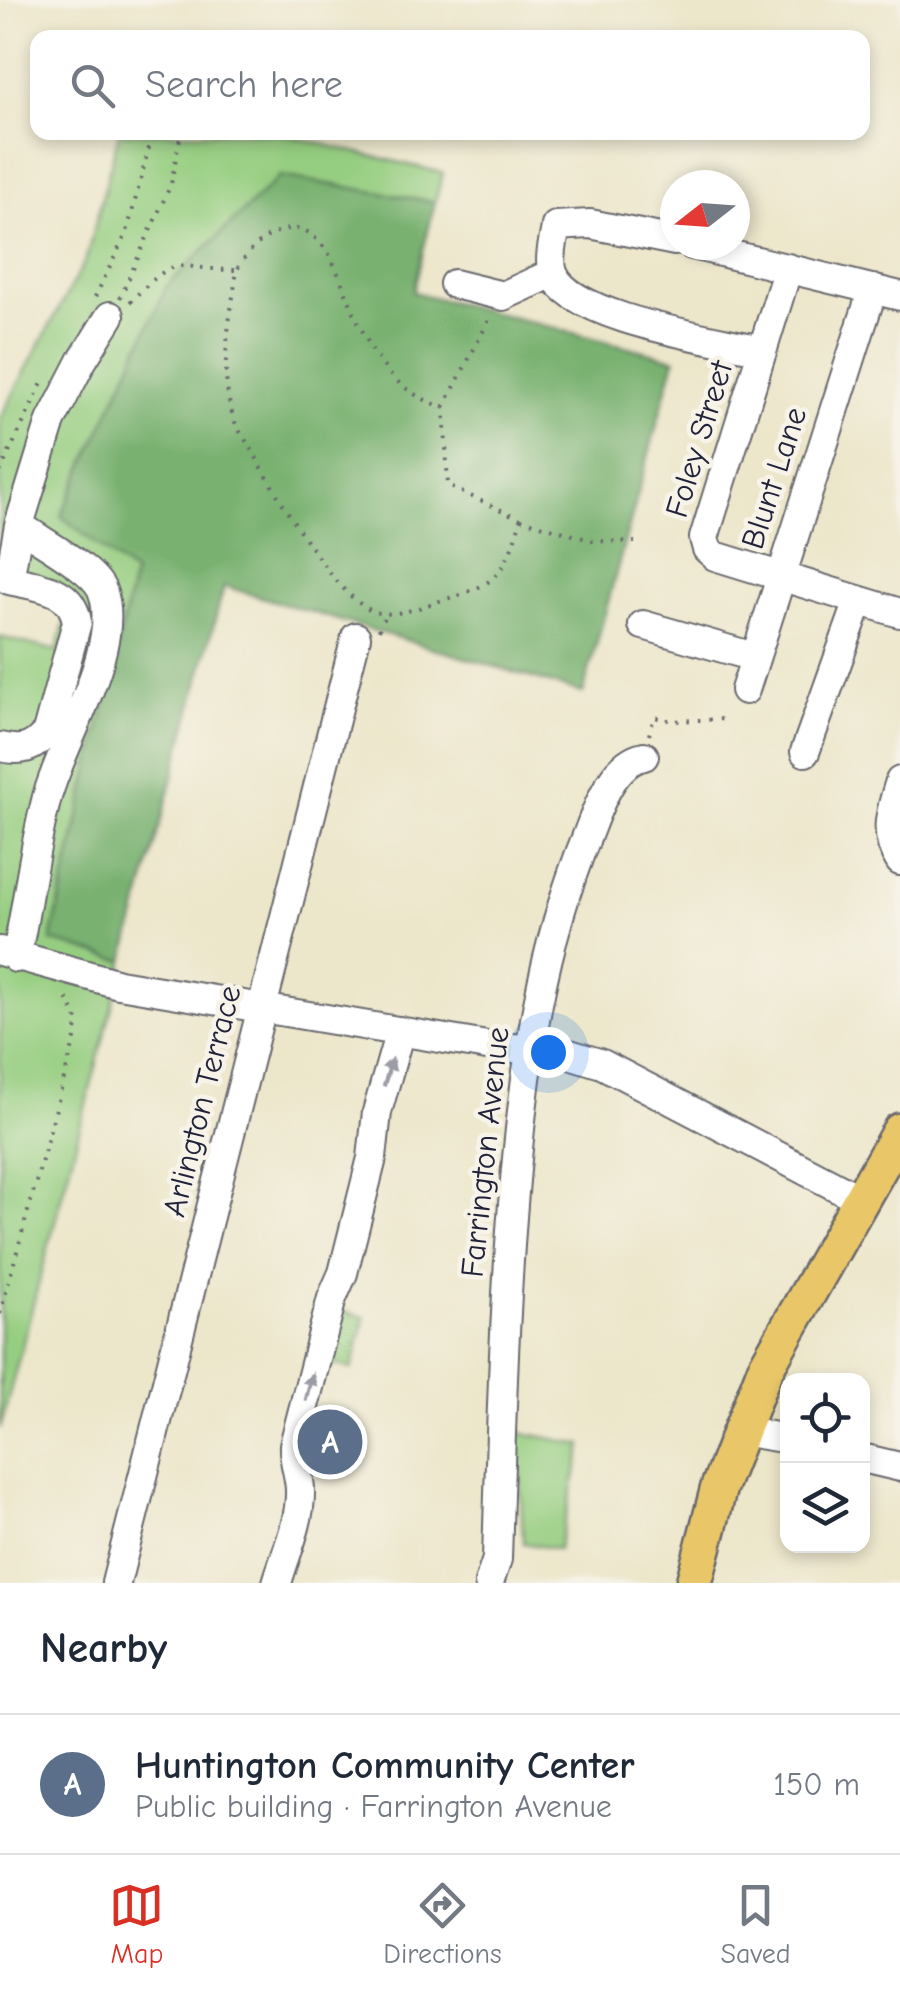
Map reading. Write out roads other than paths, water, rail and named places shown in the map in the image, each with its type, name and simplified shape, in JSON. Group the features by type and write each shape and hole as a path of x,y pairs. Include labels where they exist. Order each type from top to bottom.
{"main road":[{"path":"694,1583 719,1487 784,1331 900,1132"}],"street":[{"path":"660,238 590,224 556,226 553,273 567,294 598,312 762,350"},
{"path":"750,259 886,292"},
{"name":"Foley Street","path":"788,268 704,538 707,549 715,556 778,577 900,613"},
{"path":"454,284 502,296 553,273"},
{"name":"Blunt Lane","path":"745,690 778,577 886,292"},
{"path":"0,747 28,749 47,732 77,622 75,607 68,598 8,580 19,526 51,421 110,316"},
{"path":"19,526 100,584 106,615 80,718 46,797 8,954 119,984 400,1031 563,1052 602,1064 860,1199"},
{"path":"800,741 859,601"},
{"path":"642,625 754,657"},
{"name":"Arlington Terrace","path":"116,1583 356,636"},
{"name":"Farrington Avenue","path":"489,1583 497,1559 505,1297 536,999 565,888 609,786 622,768 637,756 644,756"},
{"path":"900,781 887,828 890,844 900,861"},
{"path":"278,1583 300,1499 300,1482 293,1466 294,1446 332,1298 343,1273 372,1158 377,1112 400,1031"},
{"path":"741,1431 780,1438"},
{"path":"870,1460 900,1467"}],"place":[{"name":"Huntington Community Center","path":"330,1442"}]}
